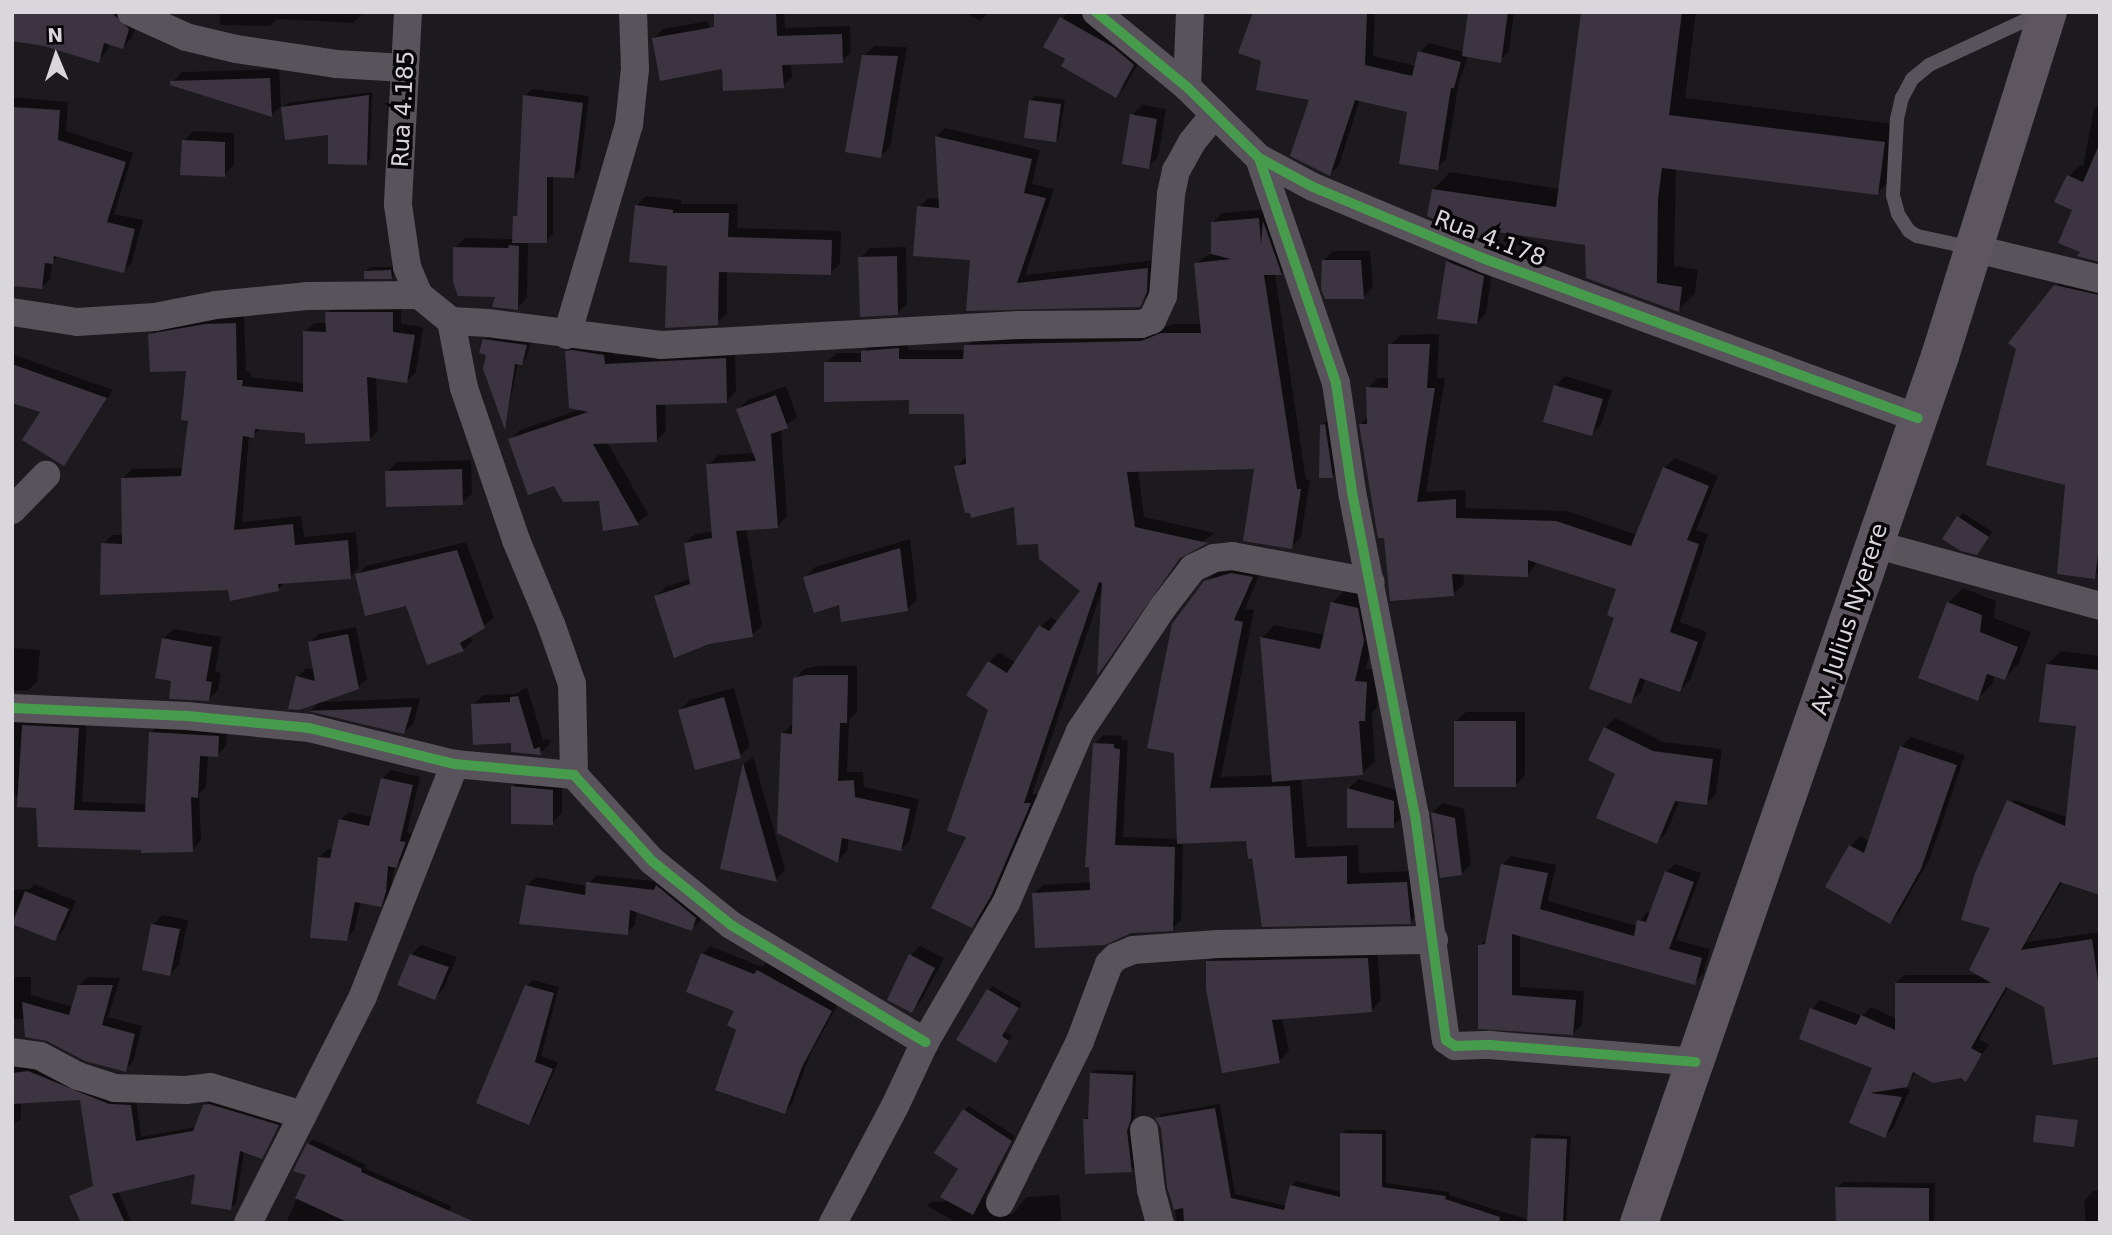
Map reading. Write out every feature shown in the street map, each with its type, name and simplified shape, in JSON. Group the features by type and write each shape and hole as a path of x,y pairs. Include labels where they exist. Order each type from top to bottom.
{"main road":[{"name":"Av. Julius Nyerere","path":"1639,1223 1825,693 1976,248 2048,12"}],"street":[{"path":"131,12 186,37 236,49 336,64 405,68"},
{"name":"Rua 4.185","path":"408,12 398,205 407,267 419,295"},
{"path":"567,335 629,125 635,69 633,12"},
{"name":"Rua 4.178","path":"1096,12 1187,87 1259,158 1357,208 1485,259 1918,418"},
{"path":"1187,87 1190,12"},
{"path":"12,312 77,322 155,317 216,305 307,296 419,295 451,321 488,323 662,345 1020,325 1142,324 1152,320 1163,296 1171,194 1176,171 1192,142 1215,114"},
{"path":"1259,158 1336,383 1352,492 1371,582 1434,940 1448,1044 1695,1062"},
{"path":"1976,248 2100,279"},
{"path":"451,321 464,388 516,540 551,624 572,684 574,775 652,861 731,925 925,1042"},
{"path":"12,510 46,475"},
{"path":"1874,544 2100,606"},
{"path":"832,1223 895,1106 925,1042 1006,902 1080,732 1132,652 1194,568 1214,558 1232,556 1371,582"},
{"path":"12,709 187,716 309,728 454,764 574,775"},
{"path":"248,1223 363,996 454,764"},
{"path":"1000,1203 1080,1041 1109,964 1116,957 1133,950 1218,944 1434,940"},
{"path":"12,1052 40,1056 78,1076 114,1088 186,1090 210,1087 303,1115"},
{"path":"1144,1130 1149,1178 1160,1223"}],"lane":[{"path":"1976,248 1917,236 1909,231 1898,214 1893,195 1897,119 1902,98 1912,79 1929,65 2042,12"}],"building":[{"path":"12,12 111,12 129,29 123,49 104,43 99,63 44,46 12,41"},
{"path":"776,12 777,36 842,34 843,63 782,65 784,88 723,91 722,69 660,81 652,38 714,27 714,14"},
{"path":"1253,12 1367,13 1365,65 1412,76 1418,51 1461,62 1454,88 1451,88 1438,170 1399,164 1407,112 1355,100 1330,176 1290,156 1309,100 1256,90 1261,61 1238,53"},
{"path":"1468,12 1508,12 1501,63 1462,56"},
{"path":"1581,12 1682,12 1669,115 1885,142 1878,195 1662,168 1658,199 1657,283 1682,287 1679,312 1586,278 1585,245 1490,231 1489,243 1427,216 1432,189 1556,207"},
{"path":"1060,17 1113,47 1134,65 1116,98 1061,66 1065,59 1043,47"},
{"path":"862,55 898,56 881,158 845,152"},
{"path":"270,78 272,117 170,85 170,81"},
{"path":"369,95 367,165 328,164 328,135 285,140 281,107"},
{"path":"523,95 583,103 574,178 547,177 547,243 512,243 513,216 517,216"},
{"path":"1029,100 1061,104 1056,142 1024,138"},
{"path":"12,107 60,110 58,140 126,162 107,222 135,229 124,273 54,256 53,264 45,263 42,289 12,286"},
{"path":"1130,114 1157,119 1149,169 1122,164"},
{"path":"935,136 1032,159 1024,193 1046,198 1017,283 1148,268 1147,292 1140,307 966,311 970,260 913,256 917,206 939,208"},
{"path":"182,140 225,142 225,177 180,175"},
{"path":"2099,145 2100,262 2077,256 2080,252 2058,243 2072,210 2054,202 2067,175 2083,182"},
{"path":"635,205 673,210 673,213 729,213 728,237 832,240 831,275 719,272 718,325 665,328 667,266 629,262"},
{"path":"1259,218 1261,244 1263,221 1282,275 1264,275 1297,489 1301,489 1292,549 1243,541 1254,469 1127,472 1135,527 1208,543 1180,558 1097,676 1102,583 1099,582 1024,803 1031,803 991,896 972,928 931,908 966,837 947,831 988,710 966,695 988,661 1007,673 1039,625 1049,631 1080,591 1039,559 1038,544 1017,545 1014,507 971,518 970,513 965,513 954,466 966,464 964,414 909,414 909,400 824,402 824,362 861,362 861,351 899,348 899,359 963,359 964,345 1141,341 1161,333 1201,333 1194,263 1231,259 1207,253 1211,253 1211,222"},
{"path":"509,245 519,246 518,310 492,307 495,297 458,296 453,282 453,247 508,248"},
{"path":"897,256 898,315 860,317 858,257"},
{"path":"1322,260 1361,260 1364,299 1325,299 1321,289"},
{"path":"1446,261 1484,276 1477,324 1437,319"},
{"path":"391,270 392,279 364,279 364,271"},
{"path":"2054,285 2100,295 2100,538 2095,579 2057,574 2065,485 1986,465 2016,349 2008,343"},
{"path":"325,312 393,312 393,332 415,335 407,383 367,377 370,441 305,444 305,433 255,429 254,438 243,436 234,530 293,524 295,545 348,540 351,579 278,584 279,591 230,601 228,590 100,595 101,543 122,544 121,478 181,476 188,421 181,420 186,371 150,372 148,334 205,324 236,323 237,380 243,380 242,386 303,392 303,331 326,332"},
{"path":"483,339 527,345 522,365 515,364 505,430 483,369 486,355 479,353"},
{"path":"1388,344 1430,344 1427,388 1435,388 1417,502 1456,499 1456,518 1556,521 1631,546 1663,467 1709,486 1687,540 1699,544 1670,632 1698,642 1680,692 1640,678 1631,704 1589,689 1614,618 1607,615 1616,589 1528,560 1528,577 1452,574 1454,596 1390,601 1384,538 1378,538 1359,424 1367,424 1366,387 1388,388"},
{"path":"565,351 604,355 605,364 726,358 727,403 656,405 657,442 593,444 639,525 603,531 599,501 563,502 554,486 528,495 508,439 588,412 569,408"},
{"path":"12,364 107,398 64,466 22,440 40,412 12,403"},
{"path":"1554,385 1603,399 1592,436 1543,422"},
{"path":"776,395 788,428 771,434 778,528 736,531 753,637 709,644 674,658 654,596 690,584 684,543 712,538 706,464 756,461 736,409"},
{"path":"1325,424 1333,478 1319,478 1320,425"},
{"path":"462,469 463,505 386,507 385,471"},
{"path":"1957,516 1989,537 1977,555 1961,551 1942,539"},
{"path":"900,548 908,611 841,622 839,605 814,613 803,577"},
{"path":"457,550 485,628 460,643 464,651 427,665 406,606 365,616 355,574"},
{"path":"1231,573 1253,577 1234,620 1243,622 1210,788 1290,786 1295,858 1347,856 1347,884 1407,882 1411,924 1262,927 1252,858 1248,859 1246,841 1177,844 1174,753 1147,748 1172,624 1204,581"},
{"path":"1331,602 1358,608 1364,641 1355,681 1367,682 1365,721 1359,721 1363,775 1272,782 1260,637 1320,649"},
{"path":"1947,602 1982,615 1980,632 2018,647 2005,680 1987,674 1978,701 1918,678"},
{"path":"348,634 359,689 299,710 288,709 296,676 315,681 308,642"},
{"path":"162,638 212,647 206,681 212,682 209,701 169,699 171,681 155,678"},
{"path":"2046,664 2100,670 2100,895 2060,882 2021,950 2092,939 2100,995 2100,1057 2053,1065 2044,1007 2006,987 1971,1048 1982,1054 1966,1082 1961,1078 1933,1083 1913,1072 1907,1087 1870,1093 1902,1097 1885,1138 1849,1123 1872,1068 1799,1039 1810,1008 1856,1025 1861,1015 1895,1030 1895,983 1991,983 1969,970 1990,928 1961,920 1975,873 2007,800 2065,826 2076,726 2039,722"},
{"path":"806,675 848,675 847,723 840,723 838,781 854,780 855,797 910,809 901,851 842,838 838,863 777,833 781,733 792,734 793,678"},
{"path":"518,696 534,749 540,747 541,755 511,752 511,743 473,745 471,704 510,702 510,697"},
{"path":"724,697 741,758 695,770 678,710"},
{"path":"412,707 404,734 308,711"},
{"path":"1454,721 1516,721 1516,787 1454,787"},
{"path":"22,725 79,728 74,810 145,812 149,732 219,736 218,757 200,756 198,798 191,797 193,852 141,853 141,850 38,847 36,808 17,807"},
{"path":"1604,727 1653,751 1713,759 1707,805 1675,801 1657,844 1596,818 1615,774 1588,760"},
{"path":"1093,743 1114,744 1114,748 1120,749 1115,845 1175,847 1173,931 1131,933 1105,945 1035,948 1032,893 1090,890 1089,867 1085,867"},
{"path":"1900,746 1957,765 1921,869 1890,924 1825,887 1849,845 1864,853"},
{"path":"743,763 777,882 720,869"},
{"path":"381,778 413,785 400,841 406,842 396,868 388,866 386,892 381,907 355,902 347,941 310,938 318,857 330,858 339,819 369,826"},
{"path":"511,786 553,790 553,825 511,824"},
{"path":"1347,788 1394,801 1394,828 1347,828"},
{"path":"1431,812 1455,818 1462,875 1440,878"},
{"path":"1501,864 1548,873 1540,909 1634,936 1637,920 1646,922 1665,871 1694,882 1669,949 1702,958 1695,985 1512,934 1512,995 1576,1000 1573,1035 1478,1029 1478,945 1485,944"},
{"path":"586,882 654,890 656,885 696,918 692,931 630,910 628,935 519,924 526,885 585,895"},
{"path":"25,891 69,909 55,941 12,924"},
{"path":"151,924 180,929 170,976 142,970"},
{"path":"701,953 754,974 757,970 832,1011 802,1067 785,1114 715,1090 736,1030 727,1025 734,1011 686,992"},
{"path":"410,954 449,967 435,1000 397,985"},
{"path":"909,954 935,968 912,1013 887,1000"},
{"path":"1368,958 1372,1012 1272,1020 1280,1063 1222,1073 1206,989 1206,961"},
{"path":"78,985 113,985 102,1025 135,1034 126,1072 85,1061 47,1041 25,1037 22,1002 69,1015"},
{"path":"525,985 554,993 535,1062 553,1069 529,1125 476,1103"},
{"path":"987,989 1019,1008 1002,1036 1009,1041 996,1063 956,1040"},
{"path":"28,1071 109,1104 131,1105 136,1141 193,1131 203,1105 209,1104 279,1125 262,1159 240,1151 231,1210 191,1204 195,1174 112,1194 125,1223 81,1223 69,1196 93,1186 80,1100 12,1104 12,1073"},
{"path":"1090,1073 1133,1075 1131,1120 1127,1131 1132,1172 1085,1174 1083,1119 1088,1119"},
{"path":"1215,1108 1231,1198 1284,1210 1290,1185 1340,1197 1340,1133 1382,1134 1382,1187 1446,1196 1445,1199 1500,1217 1499,1223 1184,1223 1183,1208 1174,1210 1167,1187 1161,1128 1155,1118"},
{"path":"963,1109 1012,1141 973,1215 940,1197 958,1169 934,1153"},
{"path":"2036,1115 2078,1120 2074,1147 2033,1142"},
{"path":"1531,1138 1567,1139 1563,1223 1527,1223"},
{"path":"307,1143 362,1169 361,1172 477,1223 349,1223 295,1198 306,1175 293,1171"},
{"path":"1835,1187 1929,1188 1929,1223 1836,1223"}],"cycle path":[{"path":"1096,12 1187,87 1259,158 1313,187 1485,259 1918,418"},
{"path":"1259,158 1336,383 1352,492 1415,815 1446,1040 1455,1046 1490,1045 1695,1062"},
{"path":"12,708 187,716 309,728 455,764 574,775 652,861 731,925 925,1042"}]}
